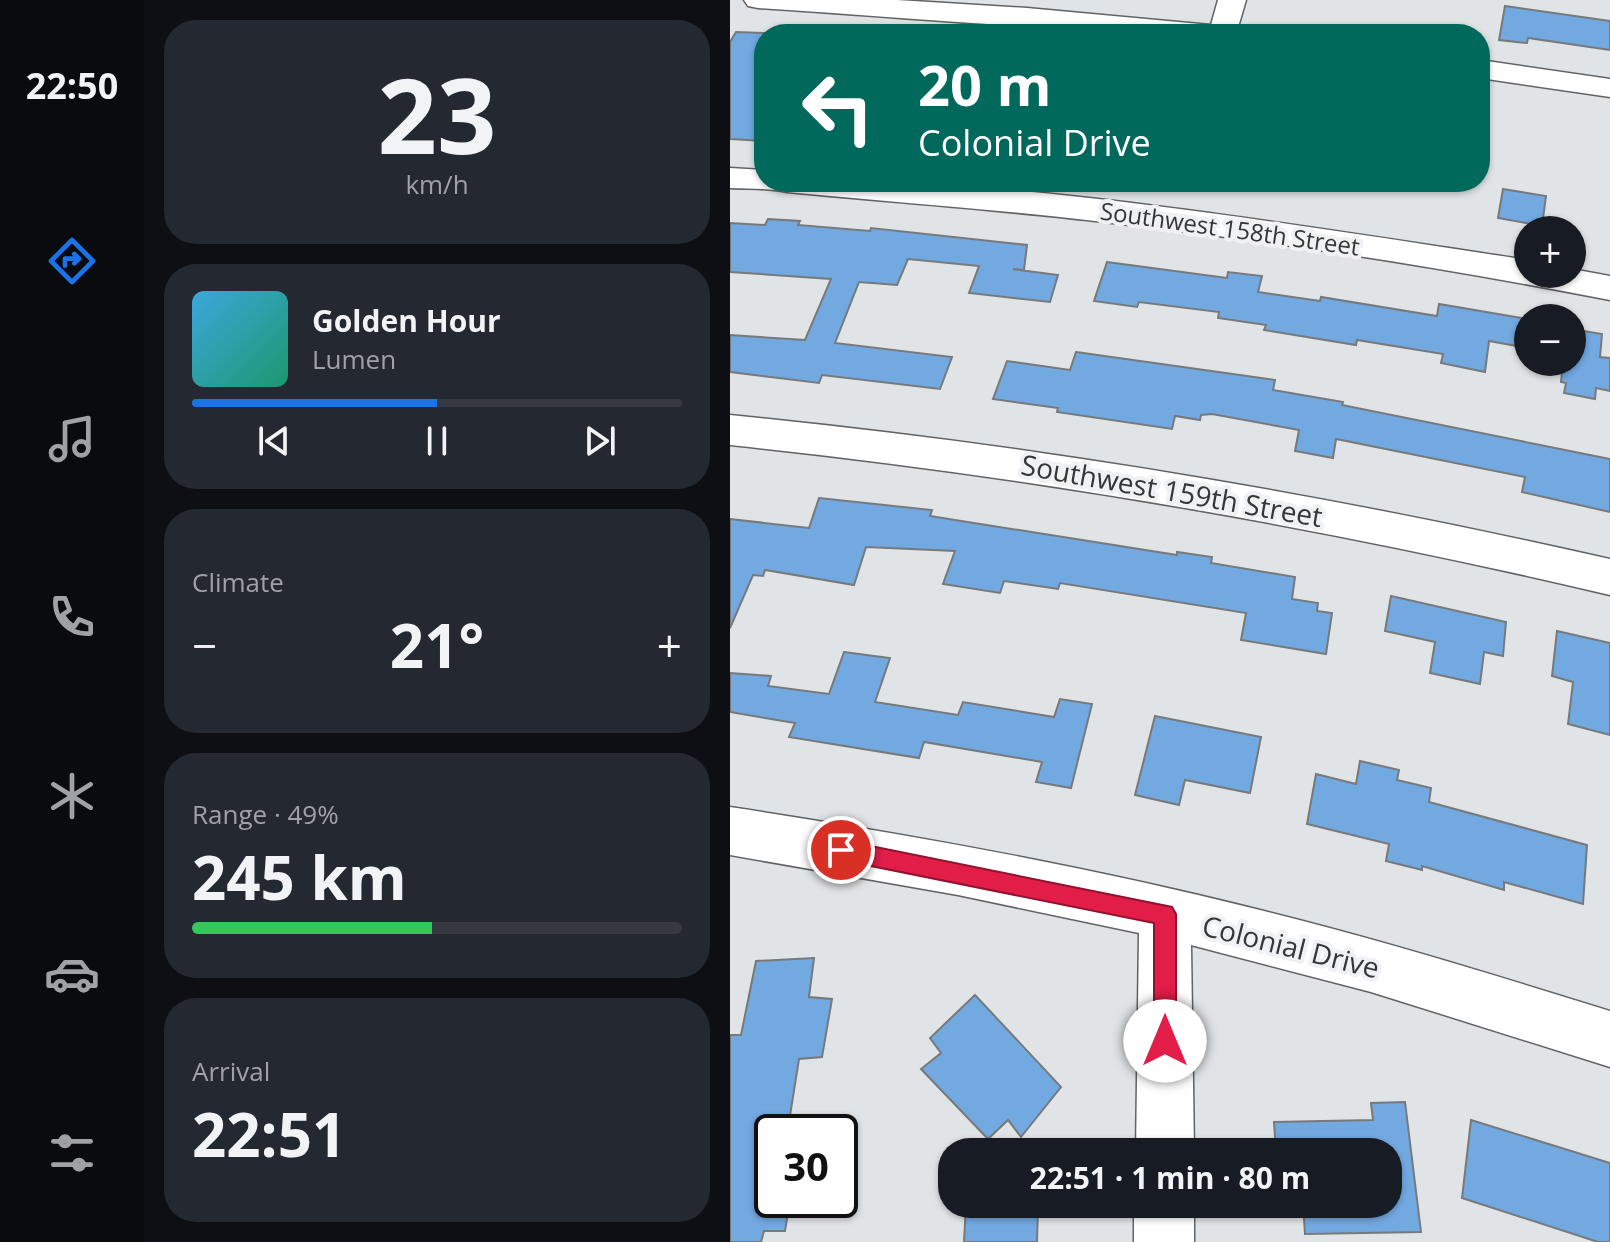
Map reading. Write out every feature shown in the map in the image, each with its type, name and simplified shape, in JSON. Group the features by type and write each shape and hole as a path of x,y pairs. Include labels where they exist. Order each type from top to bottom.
{"street":[{"path":"758,0 1109,24"},
{"path":"1225,24 1232,0"},
{"path":"1490,70 1610,88"},
{"path":"730,178 754,179"},
{"name":"Southwest 158th Street","path":"897,192 1095,210 1514,270"},
{"path":"1586,283 1610,288"},
{"name":"Southwest 159th Street","path":"730,430 914,449 1116,478 1436,538 1610,577"},
{"name":"Colonial Drive","path":"730,831 963,873 1165,914 1336,955 1610,1039"},
{"path":"1165,914 1165,1138"},
{"path":"1164,1218 1164,1242"}],"building":[{"path":"1505,6 1610,21 1610,50 1528,38 1527,43 1499,40"},
{"path":"736,32 754,33 754,140 730,139 730,42"},
{"path":"1503,189 1546,196 1543,216 1514,216 1514,221 1498,218"},
{"path":"768,219 800,221 798,225 870,231 871,228 1027,245 1024,270 1013,269 1058,275 1050,302 969,293 979,266 908,259 897,285 859,282 835,343 952,357 940,389 822,375 819,383 730,372 730,335 805,340 831,279 730,272 730,223 765,225"},
{"path":"1107,262 1227,278 1228,272 1262,276 1258,292 1320,301 1321,297 1437,316 1439,304 1514,317 1514,345 1489,341 1485,372 1441,363 1443,354 1357,340 1356,345 1264,330 1266,325 1218,318 1219,312 1139,302 1137,307 1094,301"},
{"path":"1586,331 1602,334 1600,357 1610,358 1610,391 1596,388 1595,399 1564,393 1566,383 1561,382 1562,376 1586,376"},
{"path":"1076,352 1275,380 1273,390 1610,459 1610,512 1522,492 1525,477 1336,439 1333,458 1295,451 1299,430 1212,414 1201,415 1200,420 1175,416 1172,429 993,399 1007,361 1070,370"},
{"path":"819,498 932,510 930,516 1177,555 1177,552 1212,557 1211,563 1295,577 1292,599 1318,603 1317,611 1332,613 1326,654 1241,640 1246,613 1060,583 1058,589 1004,581 1000,593 943,584 955,551 866,547 854,585 765,570 763,576 753,575 730,628 730,519 809,528"},
{"path":"1391,596 1506,622 1503,656 1484,652 1480,684 1430,673 1435,642 1385,631"},
{"path":"1557,631 1610,643 1610,735 1568,724 1573,682 1552,676"},
{"path":"844,652 890,658 875,702 958,715 963,702 1054,717 1060,699 1092,704 1071,788 1036,782 1042,762 924,742 919,758 789,737 795,723 730,712 730,673 771,676 768,686 829,694"},
{"path":"1155,716 1261,737 1250,793 1185,780 1179,805 1135,795"},
{"path":"1360,761 1399,770 1397,780 1431,788 1429,802 1587,845 1583,904 1504,882 1504,890 1422,866 1422,870 1386,861 1389,844 1307,824 1316,774 1356,784"},
{"path":"814,958 809,997 832,999 822,1057 799,1059 790,1114 754,1114 754,1218 787,1218 785,1231 764,1231 761,1242 730,1242 730,1035 741,1035 756,961"},
{"path":"975,995 1061,1087 1021,1137 1008,1120 987,1138 921,1069 941,1053 930,1038"},
{"path":"1405,1102 1421,1232 1305,1234 1304,1218 1402,1218 1402,1138 1275,1138 1274,1122 1373,1120 1371,1103"},
{"path":"1471,1120 1610,1163 1610,1242 1598,1242 1462,1198"},
{"path":"965,1218 1038,1218 1037,1242 964,1242"}],"route":[{"path":"841,850 1165,914 1165,1041"}]}
